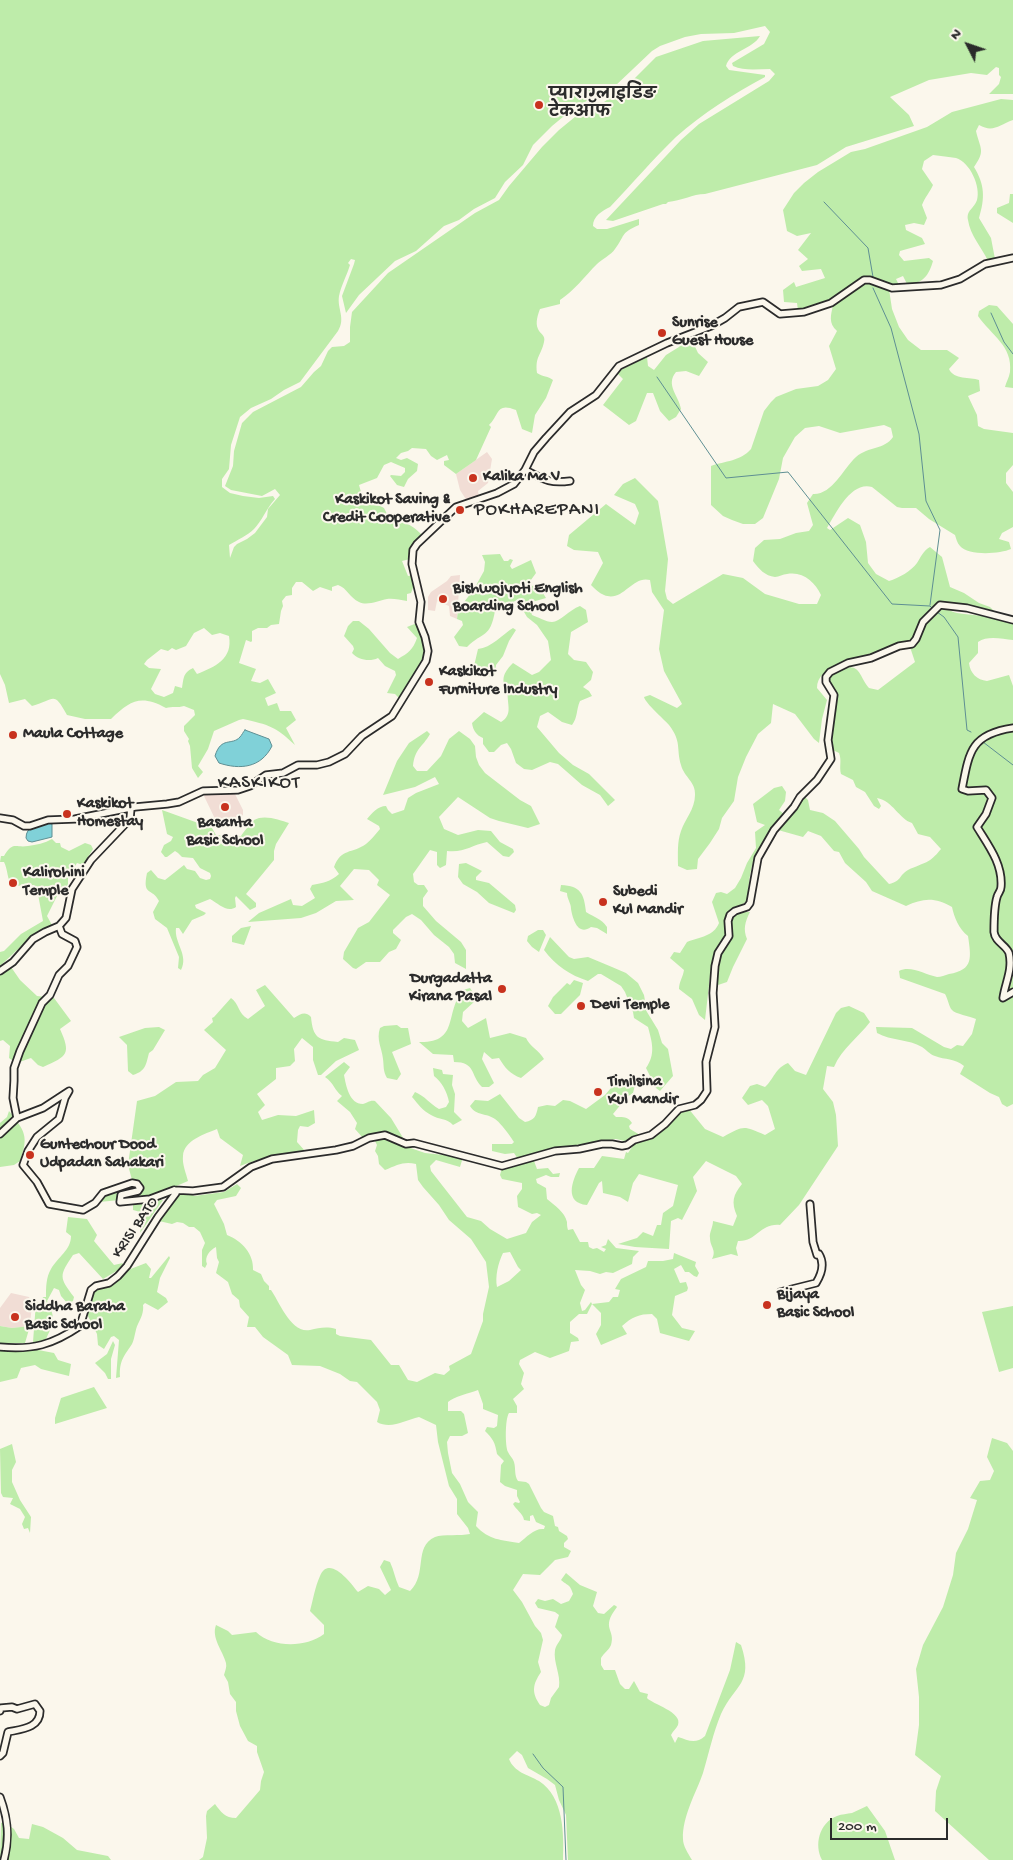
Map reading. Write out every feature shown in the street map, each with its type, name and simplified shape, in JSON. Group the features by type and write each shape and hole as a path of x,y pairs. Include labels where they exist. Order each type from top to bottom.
{"street":[{"path":"0,818 13,820 24,826 30,826 48,820 75,818 179,802 202,791 238,790 250,786 266,775 283,772 298,766 317,766 345,754 362,736 392,716 423,668 428,651 419,622 421,602 412,564 413,550 434,526 456,507 509,488 514,484 525,470 534,452 546,438 570,412 596,395 619,366 667,343 711,326 739,307 763,302 780,314 804,312 831,303 864,280 870,280 892,288 941,285 960,279 985,264 1013,258"},
{"path":"525,470 542,480 546,479 556,484 570,481"},
{"path":"0,1134 17,1118 44,1108 69,1091 59,1119 37,1138 28,1151 23,1165 37,1182 49,1204 83,1210 95,1203 103,1193 132,1183 137,1184 140,1188 138,1191 121,1196 120,1202 150,1199 174,1190 193,1191 223,1187 251,1167 272,1159 336,1150 353,1146 369,1138 385,1135 406,1144 414,1143 502,1166 555,1151 579,1150 602,1144 622,1146 651,1135 665,1124 679,1108 695,1105 707,1091 706,1062 715,1027 713,993 718,954 729,936 728,921 730,915 747,907 750,903 758,858 774,830 800,797 817,780 830,758 828,740 834,695 825,680 826,677 830,672 848,663 871,658 899,646 912,644 923,622 940,605 967,608 1013,620"},
{"path":"1013,728 991,732 979,742 966,766 962,789 968,791 986,790 992,798 986,814 977,828 994,855 1001,875 1001,888 997,898 994,932 998,941 1008,951 1010,962 1010,973 1003,998 1013,992"},
{"path":"0,971 13,962 33,939 59,926 66,918 72,889 91,860 130,819 131,808"},
{"path":"17,1118 13,1098 14,1068 42,1003 50,995 59,975 68,966 76,947 74,941 62,934 59,926"},
{"name":"KRISI BATO","path":"0,1347 38,1346 55,1342 80,1326 91,1290 118,1276 127,1266 158,1217 176,1193 174,1190"},
{"path":"780,1292 816,1283 821,1276 822,1259 819,1254 817,1255 812,1242 810,1204"},
{"path":"0,1710 12,1707 17,1709 35,1704 40,1711 40,1718 29,1728 8,1732 3,1754 0,1756"},
{"path":"0,1796 9,1830 4,1860"}],"shaded area":[{"name":"Kalika Ma V","path":"487,452 492,459 488,483 478,491 479,497 467,501 460,490 456,474"},
{"name":"Bishwojyoti English Boarding School","path":"460,575 457,619 450,616 449,606 437,601 435,611 428,610 428,597 431,592 451,576"},
{"name":"Basanta Basic School","path":"234,792 243,810 243,815 229,826 217,823 204,796 205,793"},
{"name":"Siddha Baraha Basic School","path":"11,1293 29,1297 32,1303 30,1326 12,1328 0,1326 0,1308"}],"green space":[{"path":"0,0 1013,0 1013,94 989,94 999,84 1001,77 999,75 999,68 996,67 987,75 971,73 929,80 890,97 909,115 914,126 846,147 817,165 668,202 613,221 606,220 681,140 699,124 769,81 775,74 770,69 742,69 733,66 732,63 764,44 770,32 765,26 734,33 701,34 685,37 652,51 614,87 575,107 533,145 523,165 505,182 495,198 474,209 459,220 444,226 416,251 395,261 359,295 346,313 342,296 355,260 351,259 348,263 350,265 339,296 341,322 338,331 300,382 251,408 240,417 231,445 229,469 222,479 222,487 230,493 243,496 259,498 273,496 275,499 269,507 254,529 229,545 230,558 237,544 255,533 267,517 268,509 280,495 275,489 262,496 231,490 225,486 233,466 234,451 242,423 253,412 301,387 321,366 332,347 344,346 350,342 352,312 388,273 475,213 499,200 542,147 559,130 581,112 601,104 626,87 656,57 703,41 760,36 752,44 732,57 726,66 729,70 765,75 765,77 719,104 686,128 610,207 598,214 593,222 593,226 597,229 607,229 639,219 639,225 624,235 613,251 560,300 560,304 540,309 537,324 538,329 544,336 544,340 538,359 537,373 553,380 546,398 535,415 532,433 522,429 516,410 505,407 499,410 489,425 491,427 476,460 456,474 444,465 444,461 449,460 447,455 437,460 426,449 412,448 401,453 396,458 401,460 407,458 418,464 417,471 408,479 404,487 397,485 390,476 401,476 405,472 405,468 391,462 384,465 377,478 359,485 361,492 384,508 388,516 410,525 422,535 417,541 410,559 402,561 408,576 413,575 414,585 411,593 407,594 407,601 389,599 362,603 338,585 332,587 332,591 320,587 313,591 302,582 296,582 292,588 292,595 286,596 282,601 283,606 279,624 271,625 267,628 258,628 252,631 251,642 246,640 239,663 256,669 251,681 260,683 268,679 276,693 265,698 268,706 277,703 280,711 291,711 296,720 286,728 295,745 271,727 243,719 239,720 214,731 208,749 198,766 203,772 198,778 192,768 189,739 184,731 184,726 195,715 194,710 184,706 166,708 149,701 136,701 111,719 85,719 67,715 59,702 53,699 32,706 25,699 9,703 5,685 0,674","holes":["204,628 212,635 220,633 229,636 230,644 228,651 221,661 197,674 193,668 184,676 182,688 175,686 173,693 164,697 155,694 151,689 161,669 149,668 144,664 147,660 161,649 168,651 172,648 176,650 186,646 194,633"]},
{"path":"1001,99 1013,100 1013,120 992,128 979,125 976,131 981,153 974,167 983,192 979,218 991,238 995,259 988,261 969,226 968,214 976,203 978,195 976,182 970,170 961,160 933,155 924,161 922,169 933,185 922,205 927,218 924,225 914,223 905,225 906,230 922,238 925,244 900,251 899,255 904,261 929,258 933,261 925,278 913,284 907,284 903,276 896,279 899,285 893,286 863,278 825,302 798,311 797,303 784,302 783,290 794,282 796,287 825,278 821,269 802,271 799,266 808,259 798,250 811,233 797,236 787,231 783,210 794,193 804,183 851,152 865,149 927,127 952,112"},
{"path":"1010,194 1013,194 1013,223 997,213 997,208 1009,203"},
{"path":"866,283 889,289 892,309 899,327 908,340 921,350 947,350 959,358 949,369 951,373 958,377 979,380 980,391 968,396 977,415 978,426 984,429 1013,433 1013,465 1006,473 1006,483 1013,492 1013,527 1002,533 999,539 1009,542 1011,549 1000,552 977,553 964,549 958,543 955,535 929,519 916,508 897,507 872,487 864,486 851,493 827,528 830,530 848,518 860,525 866,542 868,563 876,574 889,581 912,569 930,547 942,557 950,587 990,607 998,615 958,604 938,603 929,610 915,636 909,643 890,646 872,654 847,661 823,674 817,688 827,700 819,743 795,714 773,704 771,723 758,734 746,757 738,777 734,801 722,818 719,829 698,859 697,869 687,870 678,866 678,844 681,831 695,800 695,790 683,769 676,736 669,725 644,697 650,695 677,708 682,704 664,671 659,649 664,610 652,592 650,580 638,581 617,595 604,595 597,591 591,585 603,563 598,552 574,550 567,546 569,535 606,504 635,525 639,513 635,504 614,495 623,484 635,478 658,501 668,559 665,591 667,599 673,604 723,574 743,578 765,594 799,604 817,604 821,595 808,578 798,574 786,574 775,577 765,574 753,561 755,548 764,540 780,539 796,533 809,531 813,525 807,503 813,494 820,493 832,486 856,457 889,441 893,437 891,428 884,425 840,433 819,426 805,428 795,437 783,458 779,479 763,518 755,524 743,524 732,520 723,516 711,505 711,466 738,458 751,449 764,411 776,397 796,389 818,386 828,380 836,369 829,346 837,331 831,322 833,305"},
{"path":"989,305 997,306 1013,324 1013,388 1005,387 1010,372 1010,363 1005,348 978,316 979,311"},
{"path":"690,336 698,353 708,362 699,376 686,371 676,372 673,377 672,386 681,409 676,417 669,421 660,411 653,393 647,393 636,421 629,425 603,405 623,379 616,372 647,357 648,366 654,370 666,355 679,347 685,338"},
{"path":"500,554 504,561 513,560 510,566 512,569 531,560 536,573 528,584 531,586 538,585 546,598 532,602 530,608 532,615 552,622 580,606 586,610 588,622 571,632 568,654 574,660 586,662 593,672 591,680 583,687 592,696 580,701 572,725 562,722 548,712 540,716 537,727 559,753 573,765 589,774 615,800 608,806 600,795 582,785 558,764 550,762 532,770 524,769 516,763 507,743 501,745 494,752 489,752 483,744 483,738 474,730 472,723 484,712 501,722 507,716 509,708 508,690 504,683 504,676 513,663 532,675 539,672 551,660 548,641 537,625 527,617 517,600 495,611 491,626 485,634 467,647 459,646 454,637 463,625 462,621 457,619 458,610 474,589 484,571 485,562 482,555"},
{"path":"938,608 1013,622 1013,640 995,638 978,642 978,653 969,663 972,673 977,678 987,681 1009,675 1013,686 1013,1104 1007,1107 1002,1104 999,1097 960,1074 964,1066 961,1063 933,1055 917,1044 882,1036 877,1033 876,1027 912,1028 944,1047 951,1049 957,1045 963,1046 972,1034 976,1019 952,1010 945,994 900,978 899,971 904,969 937,977 957,972 967,966 970,956 968,936 957,923 952,907 934,900 918,901 906,906 872,891 866,882 845,863 839,852 834,851 821,836 808,831 803,837 778,830 793,808 805,797 808,800 810,810 823,813 835,821 889,884 898,880 908,870 930,860 941,849 930,837 918,834 912,823 903,818 892,806 883,800 877,798 881,806 879,809 874,806 865,792 856,787 853,780 841,774 840,756 839,753 833,750 832,737 833,718 838,699 829,679 833,674 852,667 858,671 869,688 878,690 915,662 910,647 924,624"},
{"path":"353,621 359,621 369,629 390,653 398,659 414,646 417,638 407,627 417,623 427,651 423,664 401,700 395,694 387,693 396,675 395,671 385,666 378,658 364,660 352,653 353,646 344,636 348,626"},
{"path":"513,628 516,630 503,656 496,665 495,675 490,677 480,672 474,666 478,649 492,643"},
{"path":"427,731 430,734 417,752 414,760 413,766 417,771 427,771 441,756 449,739 459,731 470,739 475,746 476,757 485,773 520,800 531,806 540,824 528,828 499,821 490,818 458,797 439,817 444,829 458,835 478,830 491,831 500,842 513,849 514,852 509,857 503,856 487,842 482,843 463,850 447,851 446,865 440,868 437,865 437,852 430,850 413,874 414,882 418,885 424,885 428,891 423,898 423,906 436,921 461,942 466,950 466,969 455,963 454,954 449,947 434,935 421,920 412,914 406,917 393,930 393,933 401,940 396,949 389,952 380,962 366,962 356,969 343,959 344,952 358,928 369,922 390,895 377,885 379,880 369,870 354,869 340,886 354,900 336,901 316,913 301,918 248,922 259,913 291,899 293,905 302,906 315,898 310,889 312,885 323,883 336,877 339,874 334,867 340,857 366,844 380,829 379,826 367,819 373,812 380,807 386,806 392,814 404,810 408,798 439,784 435,777 415,787 383,795 397,761 409,743"},
{"path":"782,786 786,792 785,801 779,810 784,814 757,852 750,873 747,901 730,912 727,936 715,955 711,968 705,1020 699,1015 692,999 679,989 684,970 670,958 674,952 680,953 687,942 714,931 717,927 719,923 712,902 716,893 727,894 735,888 756,848 755,832 765,825 757,822 753,804 774,788"},
{"path":"162,810 212,828 216,835 241,836 253,821 258,818 272,818 289,823 276,844 274,860 246,894 256,903 256,907 250,910 236,896 236,907 233,909 223,907 210,899 195,905 196,908 206,913 192,920 183,934 179,928 176,928 183,959 181,970 178,968 179,957 167,928 155,919 153,912 159,901 147,889 147,873 151,870 158,878 165,880 184,865 187,869 195,871 200,878 206,880 210,879 211,876 210,873 200,868 193,858 182,857 175,851 165,857 161,852 164,845 171,841 173,837 167,834"},
{"path":"52,839 69,851 85,843 91,845 93,849 83,865 77,863 68,877 68,884 64,891 57,896 47,916 52,925 30,938 0,966 0,952 4,951 21,934 43,921 37,889 34,885 12,886 4,862 0,862 1,856 4,856 10,848 15,846 34,845"},
{"path":"466,863 482,871 476,877 476,880 489,883 515,905 516,910 514,913 489,903 477,892 463,884 458,877 459,864"},
{"path":"561,885 573,887 580,892 584,900 586,912 605,924 607,934 597,928 591,927 583,930 577,926 573,918 567,893 560,891"},
{"path":"738,912 750,912 745,926 747,939 727,982 718,985 718,963 723,950 731,940 731,919"},
{"path":"251,926 244,945 232,942 232,936 241,928"},
{"path":"538,930 543,930 546,935 539,952 527,941 528,936"},
{"path":"550,937 569,957 574,959 588,957 626,973 638,983 644,995 647,1012 658,1030 662,1043 668,1049 673,1076 660,1091 656,1088 646,1068 652,1053 652,1043 648,1027 634,1018 621,986 601,974 588,981 564,969 553,961 544,950"},
{"path":"11,967 20,980 37,996 54,998 71,1021 60,1029 66,1044 65,1053 58,1060 43,1067 31,1058 20,1062 12,1060 9,1058 10,1046 3,1040 0,1041 0,975"},
{"path":"574,980 583,983 580,995 561,1014 555,1014 548,1006 553,997 567,983 570,985"},
{"path":"265,985 294,1018 301,1014 309,1015 315,1034 318,1037 338,1042 344,1038 355,1040 359,1050 336,1061 321,1075 318,1075 313,1060 313,1047 302,1038 294,1049 295,1061 290,1066 276,1068 276,1079 257,1094 265,1105 258,1112 262,1120 278,1115 296,1116 314,1110 315,1123 308,1127 300,1126 298,1130 297,1142 306,1152 264,1159 240,1166 243,1155 220,1138 217,1129 196,1138 184,1150 183,1162 188,1181 151,1197 99,1202 97,1195 104,1188 132,1180 128,1165 137,1101 155,1096 176,1082 198,1081 203,1075 215,1068 226,1050 204,1030 213,1022 212,1018 231,998 242,1014 248,1019 265,1006 256,990"},
{"path":"470,988 474,994 475,1001 463,1012 462,1021 468,1028 486,1018 490,1038 510,1033 526,1038 544,1059 521,1078 508,1070 499,1058 492,1059 484,1052 482,1059 494,1083 489,1087 482,1087 466,1064 454,1062 453,1055 433,1054 419,1042 441,1038 449,1025 457,999 463,990"},
{"path":"849,1006 864,1013 870,1022 837,1060 834,1067 827,1066 823,1089 833,1102 836,1115 838,1146 799,1205 780,1225 773,1225 763,1229 750,1239 738,1241 736,1248 738,1256 731,1254 712,1259 714,1251 710,1236 713,1221 733,1226 737,1216 734,1199 742,1184 736,1176 706,1161 693,1177 697,1191 682,1220 678,1218 671,1221 669,1249 618,1244 637,1238 643,1232 653,1236 657,1225 661,1225 663,1213 673,1206 678,1185 639,1174 633,1183 628,1202 620,1197 603,1193 602,1181 587,1205 575,1200 572,1185 579,1168 594,1168 602,1156 624,1159 626,1152 628,1153 635,1143 657,1134 676,1115 688,1108 705,1129 723,1137 743,1128 765,1135 775,1129 768,1106 762,1100 748,1105 742,1098 750,1086 757,1084 765,1087 777,1071 788,1063 795,1071 806,1075 836,1013 841,1008"},
{"path":"397,1025 401,1028 408,1028 411,1044 392,1052 401,1074 397,1080 387,1078 386,1076 379,1036 380,1028"},
{"path":"159,1027 165,1030 153,1050 149,1053 143,1069 133,1075 128,1071 127,1045 119,1037 145,1028"},
{"path":"344,1062 350,1067 344,1075 347,1089 354,1101 363,1104 375,1101 391,1118 405,1141 385,1133 363,1138 355,1129 357,1123 350,1112 337,1101 342,1096 325,1077"},
{"path":"433,1068 442,1070 443,1074 453,1075 454,1112 462,1120 453,1125 428,1113 412,1097 415,1092 439,1109 446,1107 449,1102 447,1095 442,1084 434,1076"},
{"path":"631,1081 635,1085 633,1093 627,1097 613,1114 616,1117 629,1119 632,1123 629,1126 630,1129 640,1135 625,1141 616,1139 549,1149 518,1159 514,1153 505,1154 492,1151 492,1144 512,1144 514,1142 497,1121 492,1117 478,1113 470,1106 475,1100 488,1101 500,1094 519,1118 525,1122 534,1117 538,1107 555,1106 563,1100 570,1101 586,1109 605,1095 616,1082"},
{"path":"9,1111 24,1134 23,1152 20,1161 14,1165 0,1167 0,1123 7,1117"},
{"path":"374,1139 384,1139 425,1153 463,1157 460,1167 436,1160 430,1166 431,1171 467,1217 481,1221 507,1239 526,1233 532,1222 541,1215 537,1213 532,1214 518,1207 517,1196 522,1189 522,1183 502,1179 500,1175 502,1168 531,1160 534,1161 537,1169 548,1168 553,1174 560,1173 559,1177 546,1175 536,1179 537,1183 546,1188 547,1199 562,1212 566,1218 568,1230 573,1229 580,1242 588,1242 589,1247 597,1248 604,1252 606,1249 601,1247 606,1245 608,1239 616,1248 639,1251 633,1257 632,1264 613,1273 606,1272 600,1274 575,1270 585,1290 580,1303 582,1311 591,1302 592,1304 587,1314 579,1314 570,1322 570,1333 578,1338 579,1341 571,1342 569,1351 550,1358 535,1352 520,1360 519,1364 524,1373 521,1384 524,1389 513,1399 517,1406 517,1413 509,1413 508,1416 506,1432 507,1449 513,1459 518,1481 529,1484 541,1508 544,1512 553,1516 555,1526 567,1536 568,1539 564,1543 564,1547 571,1551 568,1557 555,1560 540,1575 523,1574 513,1590 541,1633 543,1640 538,1662 541,1672 534,1688 535,1696 540,1705 545,1707 549,1705 551,1698 559,1687 555,1655 562,1635 555,1627 559,1615 555,1612 538,1608 535,1603 538,1599 545,1601 553,1599 561,1604 569,1601 573,1594 572,1591 561,1580 566,1573 580,1585 597,1592 593,1606 598,1613 604,1614 614,1605 617,1607 612,1614 609,1624 612,1635 611,1645 601,1658 601,1665 604,1670 615,1670 620,1684 625,1689 629,1689 634,1681 640,1692 648,1694 647,1698 676,1716 678,1725 671,1735 675,1743 678,1737 695,1741 705,1736 730,1670 736,1642 741,1645 745,1668 744,1676 721,1714 703,1773 685,1822 683,1842 692,1860 568,1860 566,1815 555,1785 528,1768 522,1755 517,1751 509,1759 511,1763 518,1770 539,1781 547,1788 558,1806 561,1817 563,1860 199,1860 203,1857 207,1838 207,1811 215,1804 226,1816 236,1818 260,1790 264,1772 257,1752 257,1746 248,1741 240,1726 236,1702 230,1694 228,1682 224,1675 226,1664 216,1640 216,1625 232,1635 256,1632 271,1641 280,1643 299,1644 308,1642 324,1634 324,1625 310,1611 320,1576 324,1570 329,1568 340,1572 358,1592 368,1586 379,1589 385,1595 391,1590 380,1567 384,1560 390,1562 399,1587 410,1591 418,1577 422,1554 428,1541 438,1536 470,1534 468,1528 457,1514 457,1499 449,1486 438,1442 436,1425 419,1417 393,1425 377,1422 380,1410 377,1402 357,1382 350,1381 340,1374 320,1366 292,1365 288,1355 263,1337 255,1327 247,1327 249,1317 240,1307 239,1300 232,1294 228,1282 216,1273 219,1262 216,1247 208,1254 205,1268 202,1266 202,1250 205,1243 200,1232 194,1227 189,1227 183,1223 177,1222 172,1224 159,1221 178,1195 189,1193 194,1196 224,1192 237,1184 241,1188 236,1196 217,1200 214,1204 227,1235 242,1244 249,1253 253,1270 261,1274 269,1286 269,1290 271,1290 291,1322 303,1330 332,1328 336,1329 336,1334 340,1336 371,1340 391,1365 399,1365 408,1380 417,1382 435,1373 444,1375 450,1370 449,1366 471,1354 483,1321 489,1287 486,1262 471,1239 449,1220 418,1180 416,1164 404,1163 385,1170 379,1164 375,1151 377,1145","holes":["510,1252 521,1270 509,1281 497,1287 498,1266 501,1257 503,1253","478,1390 483,1409 498,1415 497,1426 494,1428 487,1427 485,1431 493,1441 497,1454 504,1461 501,1465 500,1482 517,1490 520,1502 513,1504 524,1520 530,1521 530,1516 533,1515 536,1522 545,1526 544,1529 534,1531 519,1543 491,1537 476,1526 478,1512 468,1502 460,1484 452,1473 447,1442 450,1436 462,1436 468,1433 464,1414 461,1411 448,1411 448,1402"]},
{"path":"163,1200 140,1233 144,1213 133,1210 133,1204"},
{"path":"68,1217 87,1219 97,1235 94,1241 114,1265 123,1263 120,1269 103,1279 79,1253 73,1255 63,1272 63,1280 74,1297 73,1301 68,1304 61,1296 59,1290 54,1288 47,1301 53,1316 46,1339 50,1342 33,1342 36,1302 42,1302 43,1297 46,1297 49,1272 69,1245 71,1236 66,1232"},
{"path":"674,1253 696,1262 695,1266 699,1273 697,1277 689,1272 685,1272 681,1265 674,1269 680,1283 686,1282 688,1288 687,1291 675,1296 672,1315 682,1328 695,1331 689,1341 660,1333 657,1319 652,1314 647,1314 639,1315 622,1326 627,1334 601,1345 596,1334 601,1325 601,1313 592,1304 609,1302 613,1297 618,1297 620,1290 615,1289 621,1279 646,1267 648,1261 673,1259"},
{"path":"169,1256 170,1258 160,1278 157,1292 166,1298 168,1302 158,1310 145,1303 143,1305 143,1313 133,1342 121,1363 120,1377 116,1378 119,1340 114,1336 111,1337 104,1349 98,1345 97,1334 88,1316 87,1308 93,1290 120,1278 128,1270 146,1263 151,1269 149,1278 151,1278"},
{"path":"1013,1306 1013,1368 999,1372 982,1312"},
{"path":"0,1326 12,1328 30,1326 25,1343 0,1343"},
{"path":"113,1341 115,1345 111,1359 111,1379 108,1379 95,1363 107,1354"},
{"path":"0,1349 33,1349 54,1353 58,1360 71,1364 69,1376 41,1369 35,1365 21,1368 17,1378 0,1382"},
{"path":"94,1387 107,1408 55,1424 61,1398"},
{"path":"992,1438 1007,1443 1013,1451 1013,1860 989,1860 935,1811 936,1791 941,1776 915,1755 919,1725 916,1669 923,1645 943,1607 953,1575 956,1553 968,1529 977,1500 970,1498 980,1481 990,1480 994,1471 987,1457"},
{"path":"12,1444 16,1462 12,1470 12,1482 20,1500 31,1517 30,1533 28,1528 24,1529 22,1524 25,1517 20,1509 10,1504 13,1498 3,1497 1,1493 0,1449"},
{"path":"867,1806 885,1831 895,1860 822,1860 818,1841 826,1824 837,1816 852,1813"},
{"path":"4,1822 14,1829 19,1838 29,1839 32,1824 43,1827 63,1838 77,1850 108,1856 111,1860 0,1860 1,1823"}],"water":[{"path":"245,730 269,739 272,746 267,753 256,763 249,765 235,766 219,763 215,756 220,746 237,740"},
{"path":"46,822 52,824 52,837 32,842 28,841 26,834 28,831"}],"waterway":[{"path":"824,202 868,248 873,277"},
{"path":"873,288 891,328 919,434 926,501 940,530 930,605"},
{"path":"991,313 1004,342 1013,354"},
{"path":"657,377 726,478 788,472 892,604 930,606 932,608"},
{"path":"937,612 944,617 958,637 967,730 971,732"},
{"path":"983,742 1013,765"},
{"path":"533,1754 543,1768 563,1787 566,1860"}],"place":[{"name":"प्याराग्लाइडिङ टेकऑफ","path":"539,105"},
{"name":"Sunrise Guest House","path":"662,333"},
{"name":"Kalika Ma V","path":"473,478"},
{"name":"Kaskikot Saving & Credit Cooperative","path":"460,510"},
{"name":"Bishwojyoti English Boarding School","path":"443,599"},
{"name":"Kaskikot Furniture Industry","path":"429,682"},
{"name":"Maula Cottage","path":"13,735"},
{"name":"Basanta Basic School","path":"225,807"},
{"name":"Kaskikot Homestay","path":"67,814"},
{"name":"Kalirohini Temple","path":"13,883"},
{"name":"Subedi Kul Mandir","path":"603,902"},
{"name":"Durgadatta Kirana Pasal","path":"502,989"},
{"name":"Devi Temple","path":"581,1006"},
{"name":"Timilsina Kul Mandir","path":"598,1092"},
{"name":"Guntechour Dood Udpadan Sahakari","path":"30,1155"},
{"name":"Bijaya Basic School","path":"767,1305"},
{"name":"Siddha Baraha Basic School","path":"15,1317"}],"district":[{"name":"POKHAREPANI","path":"537,511"},
{"name":"KASKIKOT","path":"259,784"}]}
